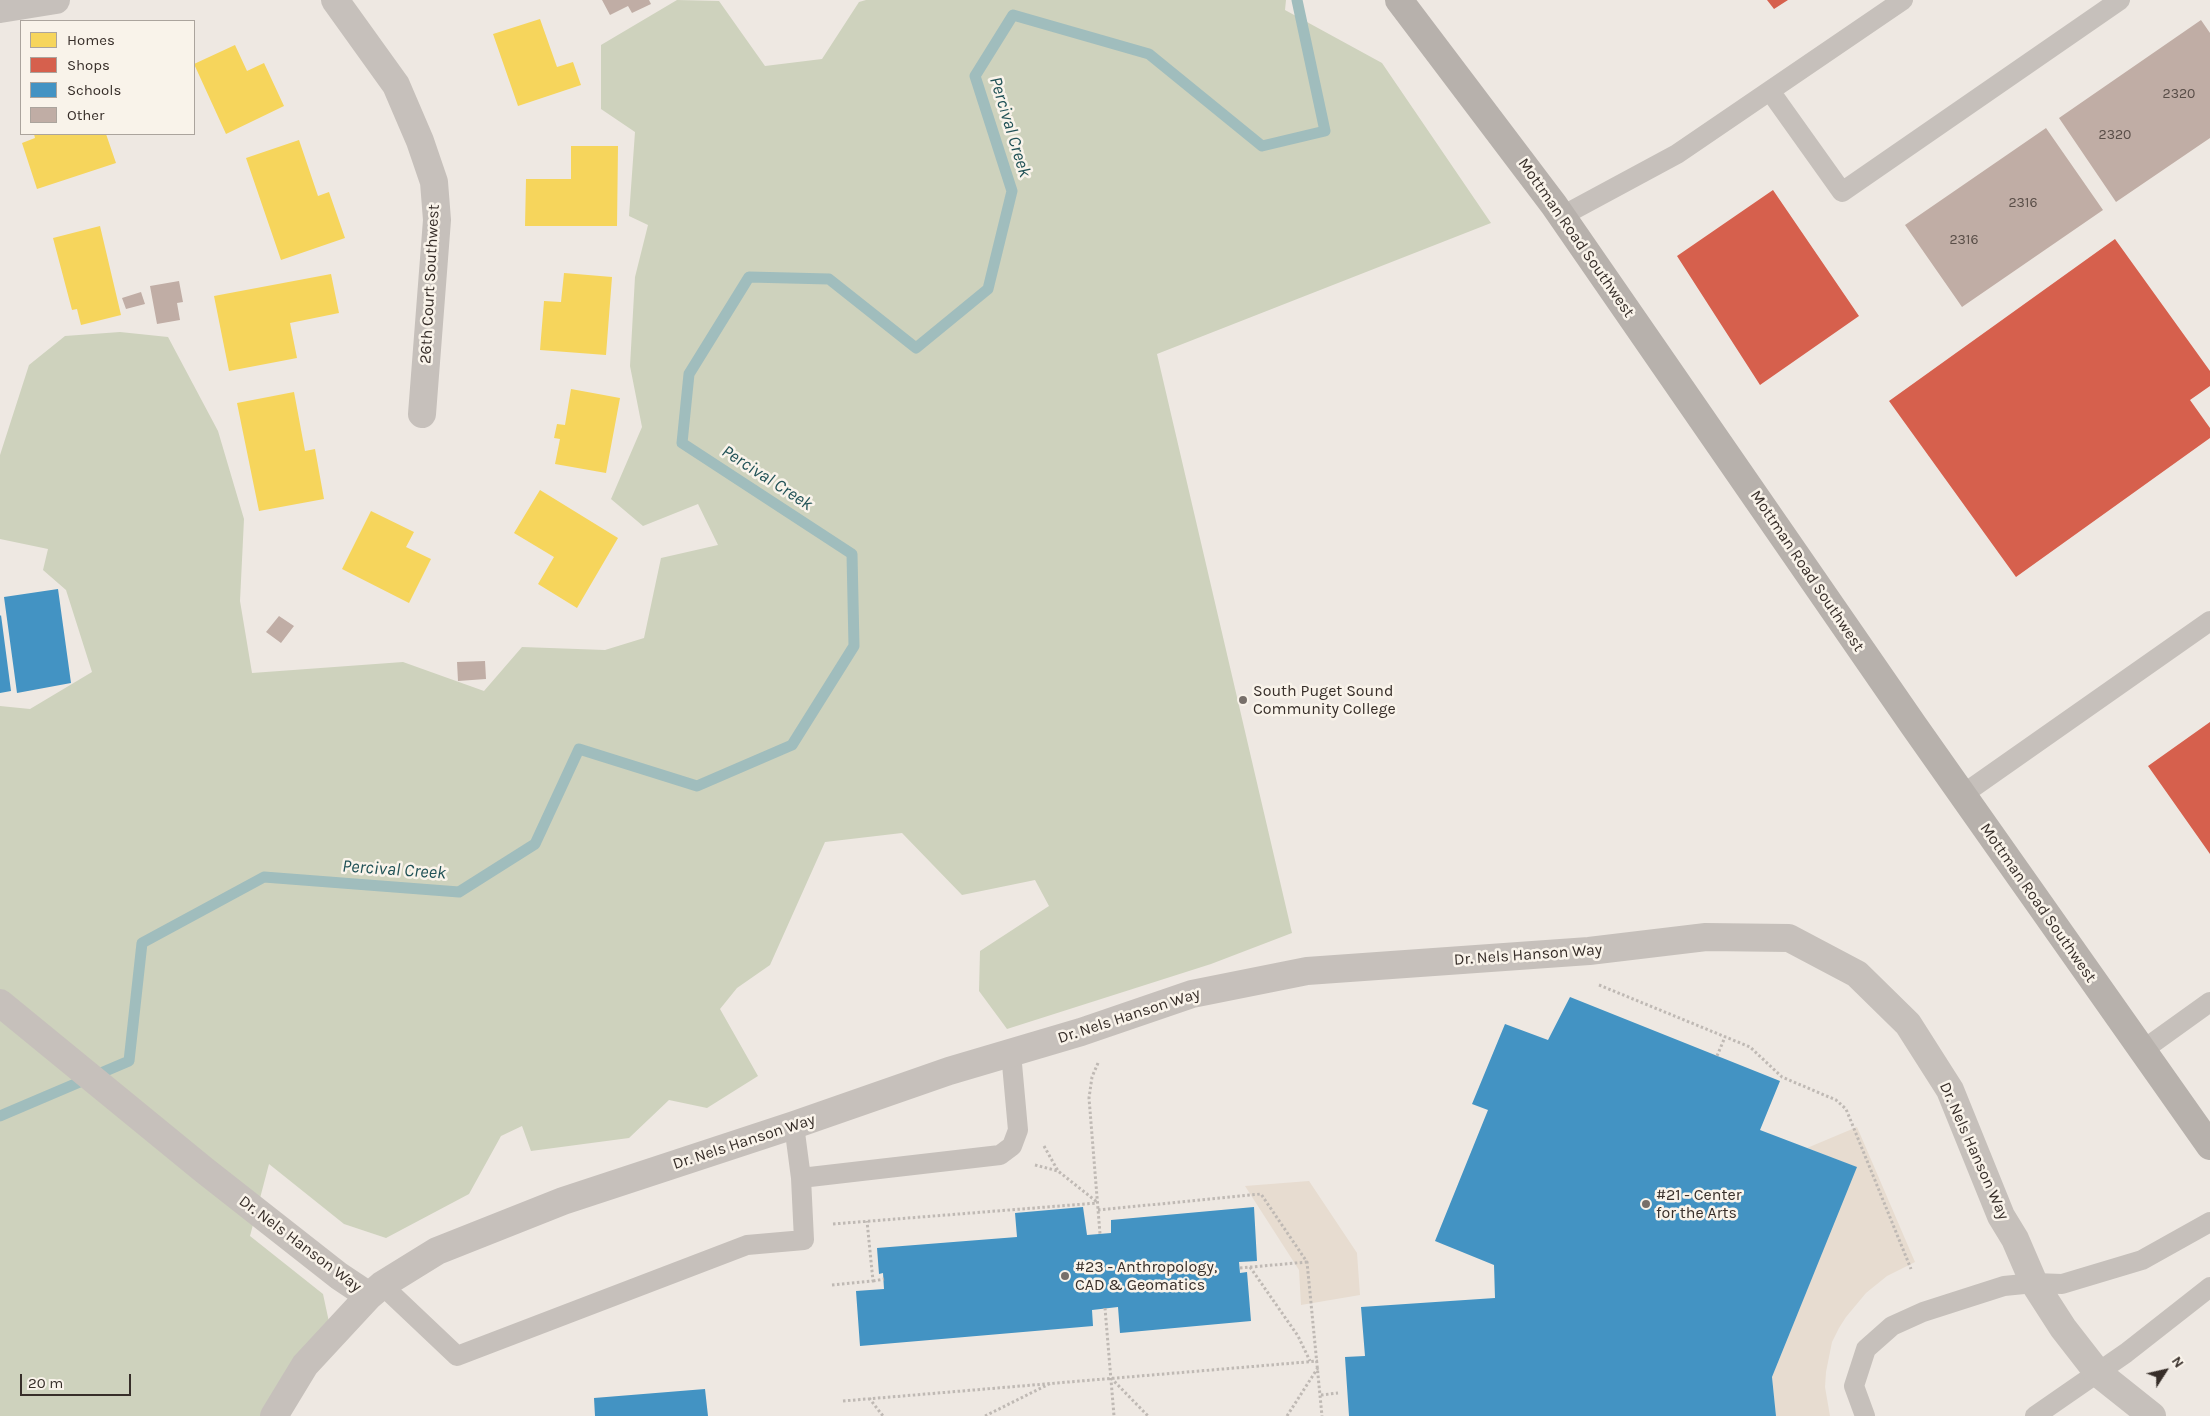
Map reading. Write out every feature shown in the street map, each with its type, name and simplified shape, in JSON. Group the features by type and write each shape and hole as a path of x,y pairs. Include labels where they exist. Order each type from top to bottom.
{"street":[{"path":"0,9 56,0"},
{"name":"26th Court Southwest","path":"336,0 396,85 420,141 434,182 437,220 422,414"},
{"name":"Mottman Road Southwest","path":"1399,0 1562,216 1962,795 2210,1146"},
{"name":"Dr. Nels Hanson Way","path":"0,1003 204,1170 339,1276 376,1290 437,1251 563,1201 794,1125 949,1071 1081,1032 1192,994 1307,971 1589,951 1706,937 1789,938 1856,974 1908,1024 1950,1090 2001,1216 2015,1239 2034,1283 2063,1328 2098,1373 2152,1416"},
{"path":"274,1416 305,1365 376,1290"}],"lane":[{"path":"1562,216 1677,154 1903,0"},
{"path":"1770,91 1842,192 2120,0"},
{"path":"1962,795 2210,621"},
{"path":"2143,1050 2210,1002"},
{"path":"801,1178 1000,1154 1012,1146 1018,1130 1011,1053"},
{"path":"376,1290 458,1356 747,1245 804,1240 801,1178 794,1125"},
{"path":"1865,1416 1854,1386 1866,1349 1892,1326 1923,1312 2004,1286 2034,1283 2062,1284 2142,1260 2210,1222"},
{"path":"2035,1416 2098,1373 2210,1287"}],"path":[{"path":"1596,984 1750,1048 1782,1078 1836,1100 1846,1109 1911,1269"},
{"path":"1717,1056 1725,1036"},
{"path":"1099,1059 1092,1077 1089,1098 1100,1234"},
{"path":"1042,1138 1048,1154 1058,1171 1097,1203"},
{"path":"1029,1164 1058,1171"},
{"path":"1098,1210 1261,1194 1307,1262 1322,1416"},
{"path":"828,1225 1097,1203"},
{"path":"867,1221 873,1280"},
{"path":"1240,1268 1307,1262"},
{"path":"1250,1267 1298,1336 1310,1361"},
{"path":"832,1284 884,1279"},
{"path":"1105,1308 1114,1416"},
{"path":"843,1401 1318,1361"},
{"path":"1287,1416 1318,1366"},
{"path":"1111,1378 1148,1416"},
{"path":"985,1416 1054,1382"},
{"path":"1321,1395 1338,1393"},
{"path":"868,1398 883,1416"}],"green space":[{"path":"677,0 719,1 765,66 822,59 859,2 866,0 1286,0 1285,10 1382,63 1491,223 1157,354 1292,933 1211,964 1007,1029 979,991 980,951 1049,906 1035,880 962,895 902,833 825,842 770,965 737,988 720,1009 758,1076 707,1108 669,1100 629,1138 531,1151 522,1126 501,1136 469,1194 386,1238 344,1224 269,1164 250,1236 323,1294 332,1336 274,1416 0,1416 0,706 30,709 92,672 66,590 43,570 48,549 0,539 0,455 29,365 65,336 120,332 168,337 218,431 244,519 240,601 252,673 403,662 484,691 522,647 605,650 644,638 661,558 718,545 698,504 643,526 611,499 642,427 630,366 635,277 648,225 629,216 635,132 601,109 601,45"}],"shaded area":[{"path":"1857,1127 1915,1262 1887,1276 1866,1293 1839,1328 1832,1342 1826,1372 1825,1387 1830,1416 1776,1416 1772,1377 1856,1167 1807,1148"},
{"path":"1309,1181 1357,1253 1360,1295 1301,1305 1299,1270 1245,1186"}],"building: Homes":[{"path":"540,19 557,67 573,62 581,85 518,106 493,34"},
{"path":"235,45 247,71 264,63 284,106 226,134 195,64"},
{"path":"34,135 106,135 116,163 37,189 22,143 35,138"},
{"path":"299,140 318,196 329,192 345,238 281,260 246,158"},
{"path":"571,146 618,146 617,226 525,226 526,179 571,179"},
{"path":"100,226 121,315 81,325 77,309 72,310 53,238"},
{"path":"564,273 612,277 606,355 540,350 544,301 561,302"},
{"path":"331,274 339,313 290,323 297,358 229,371 214,296"},
{"path":"571,389 620,398 606,473 555,464 560,439 554,438 557,424 565,425"},
{"path":"294,392 305,451 315,449 324,499 259,511 237,403"},
{"path":"540,490 618,538 577,608 538,584 554,557 514,533"},
{"path":"371,511 414,532 406,547 431,559 409,603 342,569"}],"building: Shops":[{"path":"1767,0 1788,0 1774,9"},
{"path":"1773,190 1859,316 1760,385 1677,256"},
{"path":"2115,239 2210,371 2210,386 2190,400 2210,428 2210,438 2016,577 1889,401"},
{"path":"2210,722 2210,854 2148,766"}],"building: Schools":[{"path":"58,589 71,683 17,693 4,597"},
{"path":"0,616 11,691 0,693"},
{"name":"#21 - Center for the Arts","path":"1570,997 1780,1081 1760,1130 1857,1167 1772,1377 1776,1416 1349,1416 1345,1357 1365,1356 1361,1307 1495,1298 1494,1265 1435,1241 1488,1110 1472,1104 1505,1024 1548,1040"},
{"name":"#23 - Anthropology, CAD & Geomatics","path":"1083,1207 1087,1235 1111,1233 1111,1220 1254,1207 1257,1261 1239,1262 1240,1273 1247,1272 1251,1321 1120,1333 1118,1307 1092,1310 1093,1326 860,1346 856,1291 884,1289 883,1273 879,1274 877,1248 1017,1237 1015,1213"},
{"path":"705,1389 708,1416 595,1416 594,1398"}],"building: Other":[{"path":"602,0 649,0 651,4 632,13 628,6 610,15"},
{"path":"2201,20 2210,33 2210,138 2116,202 2059,118"},
{"path":"2046,128 2103,210 1962,307 1905,225"},
{"path":"179,281 183,302 177,303 180,320 157,324 150,286"},
{"path":"141,292 145,304 126,309 122,298"},
{"path":"279,616 294,626 281,643 266,632"},
{"path":"485,661 486,679 458,681 457,662"}],"waterway":[{"name":"Percival Creek","path":"0,1116 129,1061 142,943 264,877 459,892 535,844 579,749 697,786 792,745 854,646 852,554 682,443 689,374 749,277 829,279 916,348 988,289 1012,191 975,76 1013,15 1149,54 1262,146 1325,131 1297,0"}],"place":[{"name":"South Puget Sound Community College","path":"1243,700"},
{"name":"#21 - Center for the Arts","path":"1646,1204"},
{"name":"#23 - Anthropology, CAD & Geomatics","path":"1065,1276"}]}
